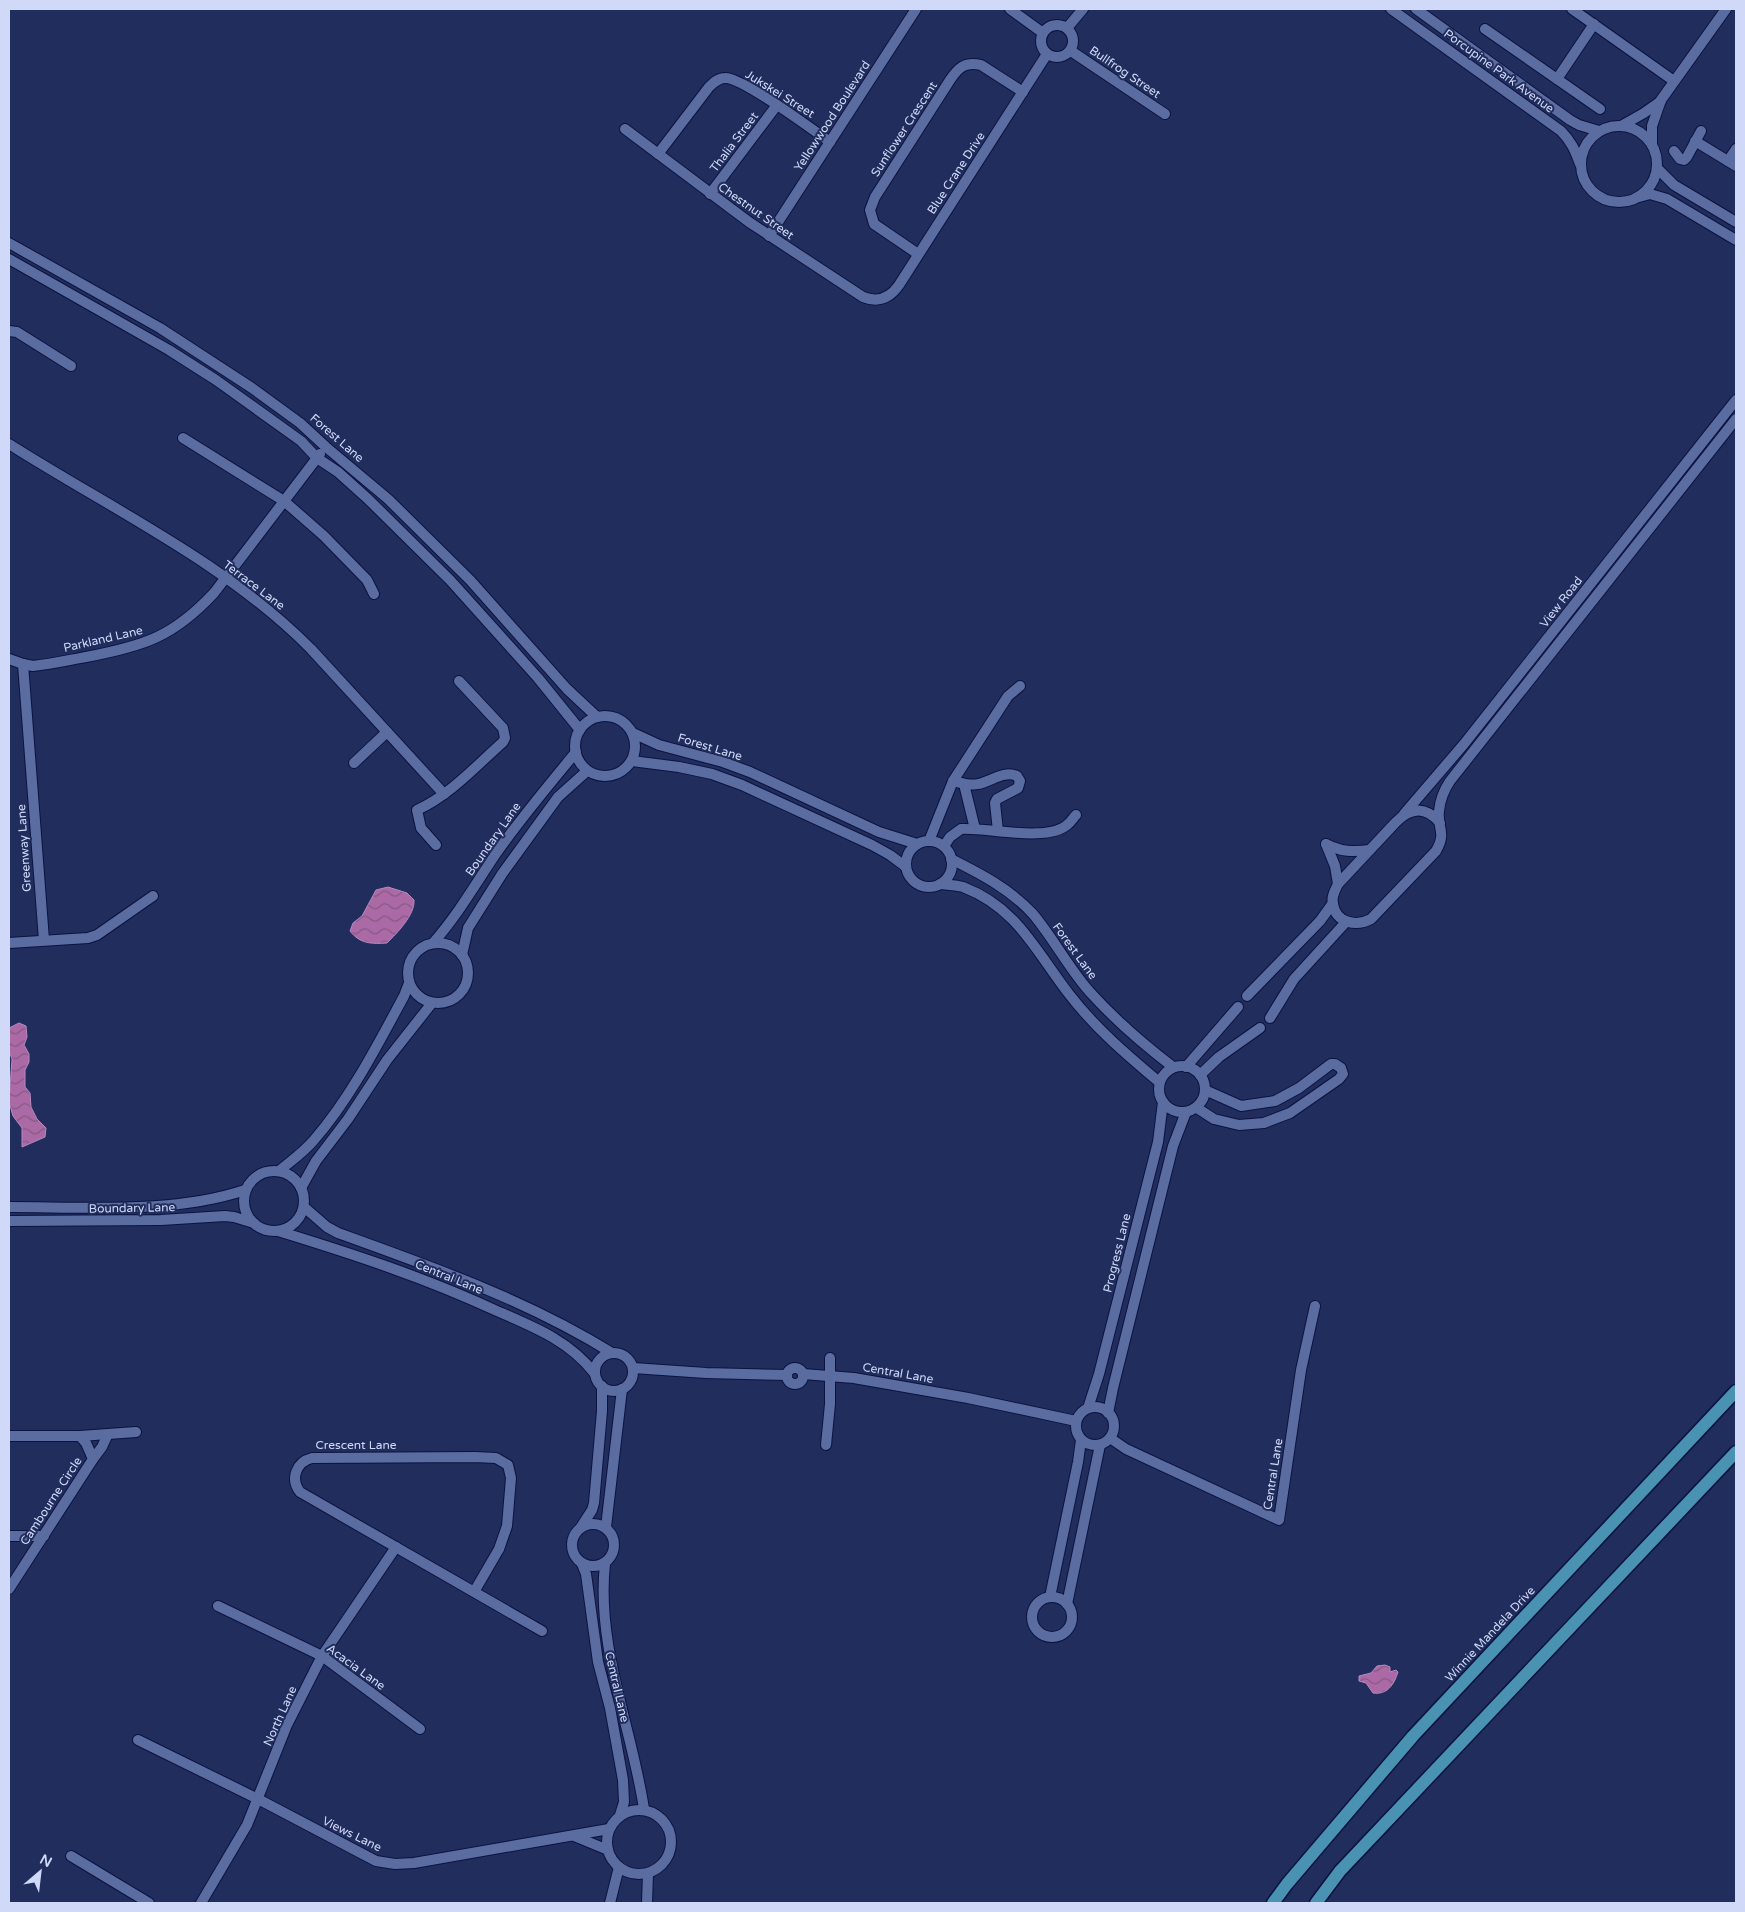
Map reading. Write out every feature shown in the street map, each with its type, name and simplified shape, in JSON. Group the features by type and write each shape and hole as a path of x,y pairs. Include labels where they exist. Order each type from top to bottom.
{"main road":[{"name":"Winnie Mandela Drive","path":"1273,1903 1413,1736 1736,1391"},
{"path":"1316,1903 1340,1871 1736,1452"}],"street":[{"name":"Yellowwood Boulevard","path":"769,236 916,9"},
{"path":"1010,9 1043,33"},
{"path":"1067,28 1083,9"},
{"name":"Porcupine Park Avenue","path":"1391,9 1560,131 1574,147 1580,164"},
{"name":"Porcupine Park Avenue","path":"1416,9 1570,120 1578,125 1599,131"},
{"path":"1572,9 1674,81"},
{"path":"1636,198 1650,186 1657,168 1657,160 1652,145 1652,126 1661,100 1726,9"},
{"path":"1557,79 1594,24"},
{"path":"1054,25 1067,28 1071,32 1074,41 1068,54 1059,57 1047,54 1042,46 1041,37 1043,33 1054,25"},
{"path":"1485,29 1600,109"},
{"name":"Bullfrog Street","path":"1070,51 1165,114"},
{"name":"Blue Crane Drive","path":"880,300 894,292 1047,54"},
{"name":"Sunflower Crescent","path":"918,254 874,224 870,210 875,197 928,114 956,71 968,63 981,65 1023,92"},
{"name":"Jukskei Street","path":"658,154 709,87 719,79 724,78 734,80 777,104 830,142"},
{"path":"1661,100 1644,113 1621,126 1599,131 1585,145 1580,164 1585,182 1598,196 1617,202 1650,194 1667,199 1736,240"},
{"name":"Thalia Street","path":"710,194 777,104"},
{"path":"1621,126 1639,131 1652,145"},
{"name":"Chestnut Street","path":"625,129 769,236 863,297 880,300"},
{"path":"1674,151 1684,160 1701,130"},
{"path":"1695,141 1732,164 1736,148"},
{"path":"1657,168 1674,185 1736,222"},
{"name":"Forest Lane","path":"9,242 160,328 219,366 300,423 388,499 470,580 573,695 597,717"},
{"name":"Forest Lane","path":"9,259 161,345 208,375 287,431 317,458 338,472 368,499 482,614 561,705 580,730"},
{"path":"9,331 17,332 71,366"},
{"name":"View Road","path":"1333,904 1333,896 1338,884 1402,816 1464,744 1736,400"},
{"name":"View Road","path":"1346,922 1354,924 1364,923 1371,919 1436,851 1442,836 1439,812 1442,798 1450,780 1736,419"},
{"path":"183,438 284,502 324,536 367,580 374,594"},
{"name":"Terrace Lane","path":"9,444 122,512 226,578 291,628 444,794"},
{"name":"Parkland Lane","path":"9,659 22,664 40,665 114,652 159,638 179,626 198,610 226,578 326,446"},
{"path":"1699,448 1708,454"},
{"name":"Greenway Lane","path":"22,664 44,940"},
{"path":"436,845 421,828 416,810 431,804 444,794 505,738 504,728 459,681"},
{"path":"929,841 959,782 1008,696 1020,686"},
{"path":"561,705 573,695"},
{"path":"597,717 618,719 629,727 633,733 636,742 632,761 620,773 612,776 603,776 587,770 578,759 576,752 575,744 580,730 590,720 597,717"},
{"path":"354,763 387,732"},
{"name":"Forest Lane","path":"633,733 659,745 723,762 750,772 879,832 917,844"},
{"name":"Boundary Lane","path":"433,943 450,924 495,855 537,799 576,752"},
{"name":"Forest Lane","path":"632,761 680,767 712,774 742,785 872,845 890,855 906,868"},
{"path":"462,955 468,928 502,874 558,797 587,770"},
{"path":"959,782 977,784 1007,774 1017,776 1020,781 1018,788 997,799 995,803 998,831"},
{"path":"959,782 975,829"},
{"path":"1402,816 1416,810 1423,811 1434,816 1440,823"},
{"path":"944,846 960,828 1015,833 1054,830 1068,825 1076,815"},
{"path":"940,884 950,874 952,859 944,846 937,842 929,841 917,844 909,852 906,868 908,875 919,885 926,887 940,884 961,886 1003,911 1021,927 1069,994 1104,1034 1159,1082"},
{"path":"1338,884 1335,866 1326,844 1338,851 1370,850"},
{"name":"Forest Lane","path":"952,859 995,882 1016,897 1033,915 1088,991 1144,1045 1173,1068"},
{"path":"9,943 88,938 97,935 153,896"},
{"path":"1270,1018 1294,979 1346,922 1336,912 1333,904"},
{"path":"1248,996 1333,904"},
{"path":"433,943 451,946 462,955 468,972 464,989 458,996 442,1003 422,999 414,992 409,983 407,972 412,958 423,946 433,943"},
{"path":"279,1171 313,1141 324,1128 357,1078 409,983"},
{"path":"301,1188 316,1161 348,1119 387,1060 432,1002"},
{"path":"1186,1067 1238,1006"},
{"path":"1200,1075 1219,1057 1260,1028"},
{"path":"1197,1108 1214,1119 1239,1125 1264,1123 1290,1113 1339,1079 1343,1074 1341,1068 1331,1064 1299,1088 1275,1102 1253,1105 1241,1106 1204,1090"},
{"path":"1173,1068 1191,1068 1200,1075 1204,1082 1204,1096 1197,1108 1186,1112 1173,1110 1163,1102 1160,1096 1159,1082 1173,1068"},
{"name":"Progress Lane","path":"1088,1408 1102,1364 1158,1142 1163,1102"},
{"path":"1108,1412 1112,1388 1173,1146 1186,1112"},
{"path":"279,1171 288,1174 296,1180 304,1197 304,1207 295,1223 278,1231 268,1231 254,1223 245,1210 243,1200 245,1190 259,1174 279,1171"},
{"name":"Boundary Lane","path":"9,1207 148,1206 195,1203 245,1190"},
{"name":"Central Lane","path":"304,1207 327,1227 338,1233 482,1287 566,1327 612,1353 622,1354 627,1357 633,1368 632,1380 622,1389 606,1528 613,1537 615,1549 613,1555 605,1564 602,1585 606,1626 621,1702 640,1781 644,1809"},
{"name":"Boundary Lane","path":"9,1221 161,1220 234,1216 254,1223"},
{"name":"Central Lane","path":"278,1231 407,1273 477,1301 560,1341 578,1354 595,1374 602,1386 602,1410 594,1503 592,1510 574,1537 572,1549 582,1564 588,1587 598,1662 610,1708 623,1780 624,1802 620,1815"},
{"name":"Central Lane","path":"1110,1438 1126,1449 1279,1520 1302,1370 1315,1306"},
{"path":"595,1374 598,1361 602,1356 612,1353"},
{"path":"826,1445 830,1404 830,1358"},
{"name":"Central Lane","path":"633,1368 706,1373 787,1375 789,1380 796,1383 800,1381 803,1374 854,1378 968,1398 1076,1421"},
{"path":"602,1386 612,1391 622,1389"},
{"path":"1099,1407 1108,1412 1114,1422 1110,1438 1100,1445 1087,1444 1076,1432 1076,1421 1082,1411 1088,1408 1099,1407"},
{"path":"9,1436 80,1436 136,1432"},
{"path":"93,1459 102,1447 108,1434"},
{"name":"Cambourne Circle","path":"9,1589 93,1459 86,1443 80,1436"},
{"path":"1050,1597 1082,1440"},
{"path":"1067,1604 1100,1445"},
{"name":"Crescent Lane","path":"474,1592 499,1549 507,1526 511,1478 508,1465 503,1461 496,1458 482,1457 312,1458 299,1465 294,1480 300,1492 396,1547 474,1592 542,1631"},
{"path":"582,1527 596,1524 606,1528"},
{"path":"9,1536 44,1536"},
{"name":"North Lane","path":"201,1903 247,1825 287,1725 322,1656 396,1547"},
{"path":"582,1564 594,1567 605,1564"},
{"path":"1050,1597 1059,1598 1067,1604 1071,1612 1068,1629 1053,1637 1044,1635 1037,1630 1033,1623 1032,1614 1035,1606 1042,1600 1050,1597"},
{"name":"Acacia Lane","path":"218,1606 322,1656 420,1729"},
{"name":"Views Lane","path":"138,1740 258,1798 362,1854 387,1864 414,1863 609,1829"},
{"path":"644,1809 660,1817 666,1823 672,1840 668,1857 663,1864 648,1873 638,1874 628,1872 614,1862 608,1850 607,1839 609,1829 620,1815 632,1810 644,1809"},
{"path":"573,1835 608,1850"},
{"path":"71,1856 149,1903"},
{"path":"610,1903 619,1867"},
{"path":"647,1903 648,1873"}],"water":[{"path":"388,887 407,893 414,900 412,912 387,943 362,941 350,931 353,923 362,916 376,890"},
{"path":"19,1023 26,1026 27,1037 24,1045 29,1054 29,1062 25,1070 25,1087 30,1093 31,1107 37,1119 46,1128 45,1137 22,1147 22,1128 13,1116 9,1102 12,1059 9,1051 9,1028"},
{"path":"1385,1665 1390,1667 1390,1672 1396,1670 1398,1672 1392,1685 1386,1691 1373,1693 1366,1683 1359,1681 1359,1676 1371,1673 1377,1666"}]}
